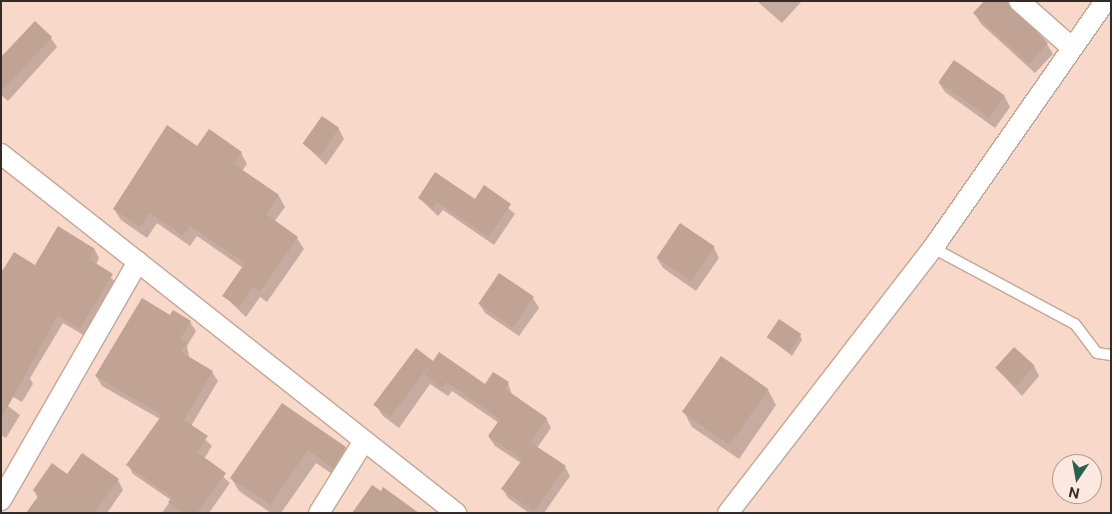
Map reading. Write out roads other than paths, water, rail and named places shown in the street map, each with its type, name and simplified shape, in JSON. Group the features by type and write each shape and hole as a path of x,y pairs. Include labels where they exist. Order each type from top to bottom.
{"street":[{"path":"1019,1 1071,47"},
{"path":"728,513 933,248 1071,47 1105,1"},
{"path":"1,154 456,513"},
{"path":"1,500 138,262"},
{"path":"319,513 364,441"}],"lane":[{"path":"933,248 1075,324 1097,353 1111,355"}]}
